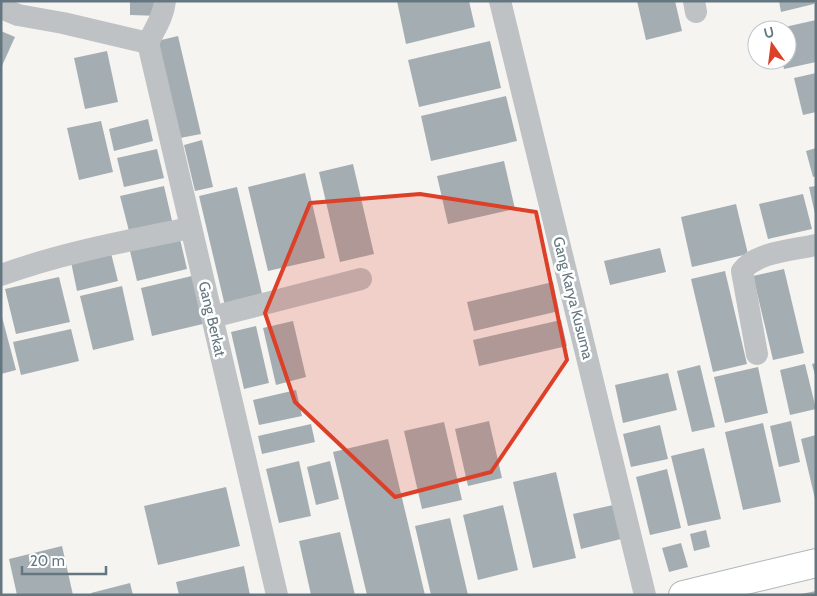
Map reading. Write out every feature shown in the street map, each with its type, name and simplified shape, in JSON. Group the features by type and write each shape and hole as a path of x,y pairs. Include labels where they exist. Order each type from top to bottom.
{"street":[{"path":"1,8 18,15 63,23 148,43 162,18 166,1"},
{"name":"Gang Karya Kusuma","path":"500,1 646,595"},
{"name":"Gang Berkat","path":"148,43 276,595"},
{"path":"1,275 34,263 126,240 190,228"},
{"path":"757,354 742,271 747,263 760,257 816,245"},
{"path":"212,318 362,279"},
{"path":"683,595 744,588 816,563"}],"highlighted area":[{"path":"420,194 536,212 567,360 491,472 395,497 295,402 265,313 310,203"}],"building":[{"path":"130,1 162,1 161,16 130,15"},
{"path":"397,1 469,1 475,27 406,44"},
{"path":"637,1 675,1 682,31 646,40"},
{"path":"779,1 814,1 814,4 781,12"},
{"path":"816,20 816,62 797,66 797,24"},
{"path":"1,31 15,37 1,68"},
{"path":"178,36 201,134 180,138 157,41"},
{"path":"490,41 501,88 419,107 408,60"},
{"path":"107,51 118,102 85,109 74,58"},
{"path":"816,73 816,112 803,115 794,78"},
{"path":"506,96 517,141 431,161 421,116"},
{"path":"148,119 153,141 114,151 109,129"},
{"path":"101,121 113,172 79,180 67,128"},
{"path":"202,140 213,187 195,191 184,145"},
{"path":"816,148 816,176 813,177 806,151"},
{"path":"157,149 164,178 124,187 117,158"},
{"path":"504,161 515,209 448,224 437,176"},
{"path":"353,164 374,254 340,262 319,172"},
{"path":"305,173 325,258 268,271 248,187"},
{"path":"164,186 173,225 130,235 120,196"},
{"path":"816,186 816,214 815,214 809,187"},
{"path":"237,187 263,298 225,306 199,196"},
{"path":"803,194 812,229 768,239 759,204"},
{"path":"736,204 748,254 692,267 681,217"},
{"path":"180,239 187,269 137,281 130,251"},
{"path":"660,248 666,272 610,285 604,261"},
{"path":"111,253 118,281 77,291 71,262"},
{"path":"784,269 804,353 773,360 753,276"},
{"path":"725,271 747,364 713,372 691,279"},
{"path":"196,275 207,323 152,336 141,288"},
{"path":"59,277 70,322 16,334 5,289"},
{"path":"553,282 559,311 474,331 467,302"},
{"path":"122,286 134,340 93,350 80,296"},
{"path":"1,313 16,370 1,374"},
{"path":"561,320 567,346 479,366 473,340"},
{"path":"293,321 306,377 276,385 263,328"},
{"path":"256,326 269,383 244,389 231,332"},
{"path":"71,329 79,361 21,375 13,342"},
{"path":"816,363 816,375 815,375 812,364"},
{"path":"805,364 816,409 790,415 780,370"},
{"path":"700,365 715,427 692,432 677,371"},
{"path":"758,367 768,413 725,423 714,377"},
{"path":"668,373 677,410 623,423 615,385"},
{"path":"296,390 302,416 259,425 253,400"},
{"path":"489,421 502,478 468,486 455,429"},
{"path":"791,421 800,462 779,467 770,426"},
{"path":"444,422 462,500 422,509 404,431"},
{"path":"763,423 781,502 743,510 725,432"},
{"path":"311,424 315,442 262,454 258,436"},
{"path":"660,425 668,459 631,467 623,434"},
{"path":"816,435 816,499 815,499 801,439"},
{"path":"388,439 425,595 367,595 333,452"},
{"path":"704,448 721,519 688,526 671,456"},
{"path":"299,461 311,516 279,523 266,469"},
{"path":"330,461 339,499 316,505 307,467"},
{"path":"667,469 681,528 650,535 636,477"},
{"path":"556,472 576,558 533,568 513,482"},
{"path":"226,487 240,546 158,565 144,506"},
{"path":"503,505 518,570 478,580 463,515"},
{"path":"613,505 621,539 581,549 573,514"},
{"path":"450,518 468,595 431,595 415,526"},
{"path":"706,530 710,547 694,551 690,534"},
{"path":"340,532 355,595 311,595 299,541"},
{"path":"681,543 688,567 669,572 662,548"},
{"path":"62,546 73,595 17,595 9,559"},
{"path":"244,566 250,595 179,595 176,582"},
{"path":"130,583 133,595 92,595 91,593"},
{"path":"816,591 816,595 801,595 801,594"}]}
